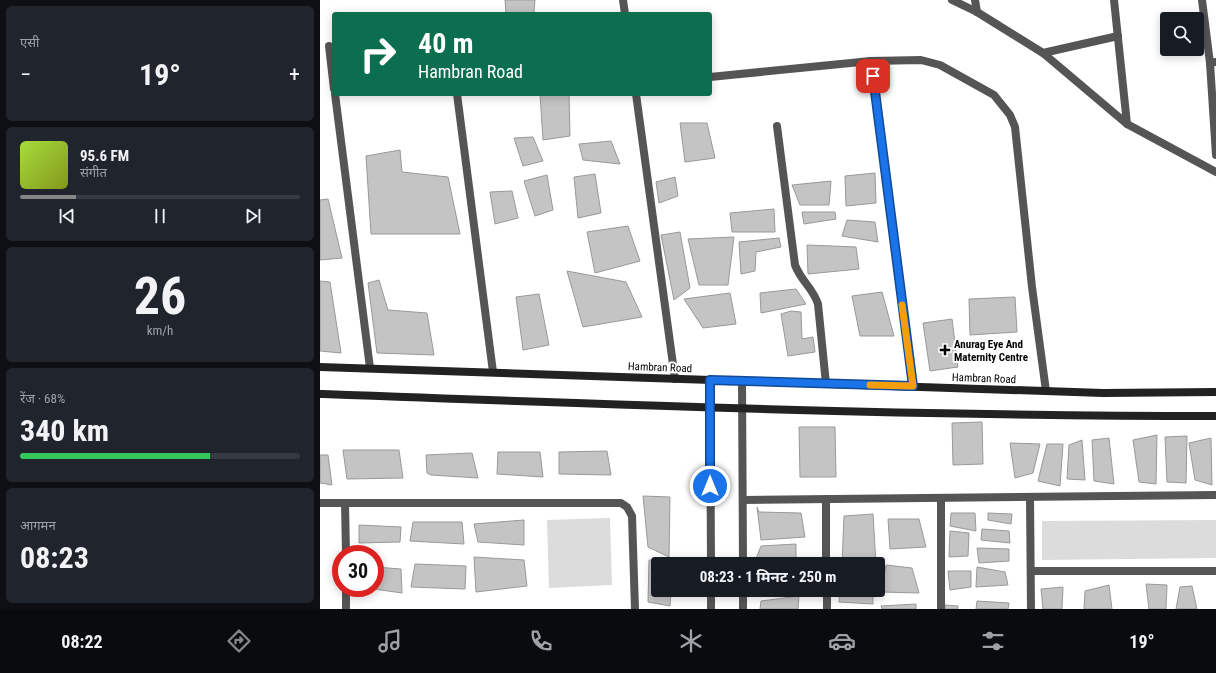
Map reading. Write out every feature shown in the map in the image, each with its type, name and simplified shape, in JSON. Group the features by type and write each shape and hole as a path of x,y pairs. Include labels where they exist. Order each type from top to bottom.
{"main road":[{"name":"Hambran Road","path":"320,367 1103,393 1216,392"},
{"path":"320,394 742,410 1034,416 1216,416"}],"street":[{"path":"623,0 625,12"},
{"path":"952,0 977,12 1043,53 1127,124 1216,172"},
{"path":"974,0 977,12"},
{"path":"1114,0 1127,124"},
{"path":"1202,0 1213,62 1216,155"},
{"path":"1043,53 1118,36"},
{"path":"328,46 332,75"},
{"path":"712,77 871,61 921,60 940,65 994,95 1010,115 1015,128 1032,287 1046,391"},
{"path":"871,61 913,386"},
{"path":"335,96 370,368"},
{"path":"457,96 493,372"},
{"path":"636,96 675,379"},
{"path":"777,126 795,265 799,277 815,295 818,304 826,384"},
{"path":"710,380 711,557"},
{"path":"742,381 743,557"},
{"path":"743,500 1216,495"},
{"path":"1030,497 1031,609"},
{"path":"940,609 941,498"},
{"path":"826,499 826,557"},
{"path":"320,503 621,503 627,507 632,516 635,609"},
{"path":"345,503 346,545"},
{"path":"1031,571 1216,571"},
{"path":"346,597 346,609"},
{"path":"711,597 711,609"},
{"path":"743,597 743,609"},
{"path":"827,597 827,609"}],"shaded area":[{"path":"610,518 612,585 549,588 547,520"},
{"path":"1216,520 1216,558 1042,560 1042,521"}],"building":[{"path":"505,0 535,0 534,12 506,12"},
{"path":"540,96 569,96 570,136 543,140"},
{"path":"680,123 707,123 715,158 685,162"},
{"path":"533,137 543,161 523,166 514,138"},
{"path":"611,141 620,164 583,160 579,144"},
{"path":"400,150 402,172 448,177 460,234 371,234 366,156"},
{"path":"875,173 876,203 846,206 845,176"},
{"path":"595,174 601,213 578,218 574,177"},
{"path":"547,175 553,210 535,216 524,181"},
{"path":"675,177 678,196 659,203 656,182"},
{"path":"831,181 829,205 800,205 792,185"},
{"path":"512,191 518,218 495,224 490,192"},
{"path":"328,199 342,258 320,260 320,200"},
{"path":"774,209 775,232 732,232 730,213"},
{"path":"802,212 835,212 836,219 804,224"},
{"path":"847,220 875,222 878,242 842,236"},
{"path":"628,226 640,261 595,273 587,232"},
{"path":"680,232 690,288 674,300 661,235"},
{"path":"734,237 728,285 699,285 688,239"},
{"path":"779,238 781,247 756,252 755,271 741,274 739,242"},
{"path":"807,245 856,247 859,269 808,274"},
{"path":"567,271 626,282 642,317 583,327"},
{"path":"379,280 388,310 427,313 434,355 377,353 368,283"},
{"path":"320,281 330,282 341,353 320,351"},
{"path":"796,289 806,304 761,313 760,293"},
{"path":"882,292 894,336 860,336 852,296"},
{"path":"730,293 736,324 703,328 684,299"},
{"path":"539,294 549,345 523,350 516,297"},
{"path":"1015,297 1017,332 970,335 969,299"},
{"path":"791,311 801,312 802,339 813,337 815,352 788,356 781,314"},
{"path":"952,319 958,367 930,371 923,323"},
{"path":"982,422 983,464 953,465 952,423"},
{"path":"799,427 835,427 836,477 800,477"},
{"path":"1157,435 1156,484 1139,482 1133,440"},
{"path":"1187,436 1186,483 1167,482 1165,437"},
{"path":"1109,438 1114,484 1094,481 1092,440"},
{"path":"1211,438 1212,485 1195,480 1189,443"},
{"path":"1082,440 1085,480 1067,479 1069,445"},
{"path":"1010,443 1040,444 1033,473 1015,478"},
{"path":"1047,444 1063,444 1060,486 1038,481"},
{"path":"343,450 399,450 403,478 347,479"},
{"path":"607,451 611,475 559,474 559,452"},
{"path":"498,452 540,452 543,477 497,474"},
{"path":"472,453 478,478 431,475 427,473 426,455"},
{"path":"320,455 328,455 332,485 320,483"},
{"path":"643,496 670,497 669,557 648,547"},
{"path":"757,507 759,512 801,513 805,537 761,540"},
{"path":"951,513 975,513 976,531 950,526"},
{"path":"988,513 1012,514 1011,524 988,520"},
{"path":"873,514 876,557 842,557 844,516"},
{"path":"888,519 919,519 926,547 890,549"},
{"path":"524,520 524,545 478,542 474,524"},
{"path":"413,522 462,522 464,544 410,541"},
{"path":"359,525 401,527 400,542 359,543"},
{"path":"982,529 1009,531 1010,543 981,540"},
{"path":"950,531 969,533 968,556 949,557"},
{"path":"796,544 796,557 757,557 761,546"},
{"path":"977,548 1009,549 1009,561 979,563"},
{"path":"474,557 524,560 527,586 476,592"},
{"path":"649,560 651,560 651,597 671,597 670,606 648,602"},
{"path":"415,564 466,566 465,589 411,587"},
{"path":"886,565 912,568 919,593 885,592"},
{"path":"977,567 1005,572 1008,585 976,587"},
{"path":"384,568 401,569 402,593 384,590"},
{"path":"948,571 971,571 971,587 950,590"},
{"path":"1146,584 1167,585 1166,609 1149,609"},
{"path":"1109,585 1112,609 1084,609 1085,591"},
{"path":"1192,586 1197,609 1176,609 1180,587"},
{"path":"1063,587 1062,609 1043,609 1041,589"},
{"path":"799,597 798,609 760,609 761,601"},
{"path":"839,597 873,597 873,604 839,602"},
{"path":"977,601 1009,603 1008,609 976,609"},
{"path":"916,604 916,609 882,609 881,606"},
{"path":"945,605 958,606 958,609 945,609"}],"slow traffic":[{"path":"870,385 913,386 902,305"}],"place":[{"name":"Anurag Eye And Maternity Centre","path":"945,350"}],"route":[{"path":"710,486 710,380 913,386 873,76"}]}
